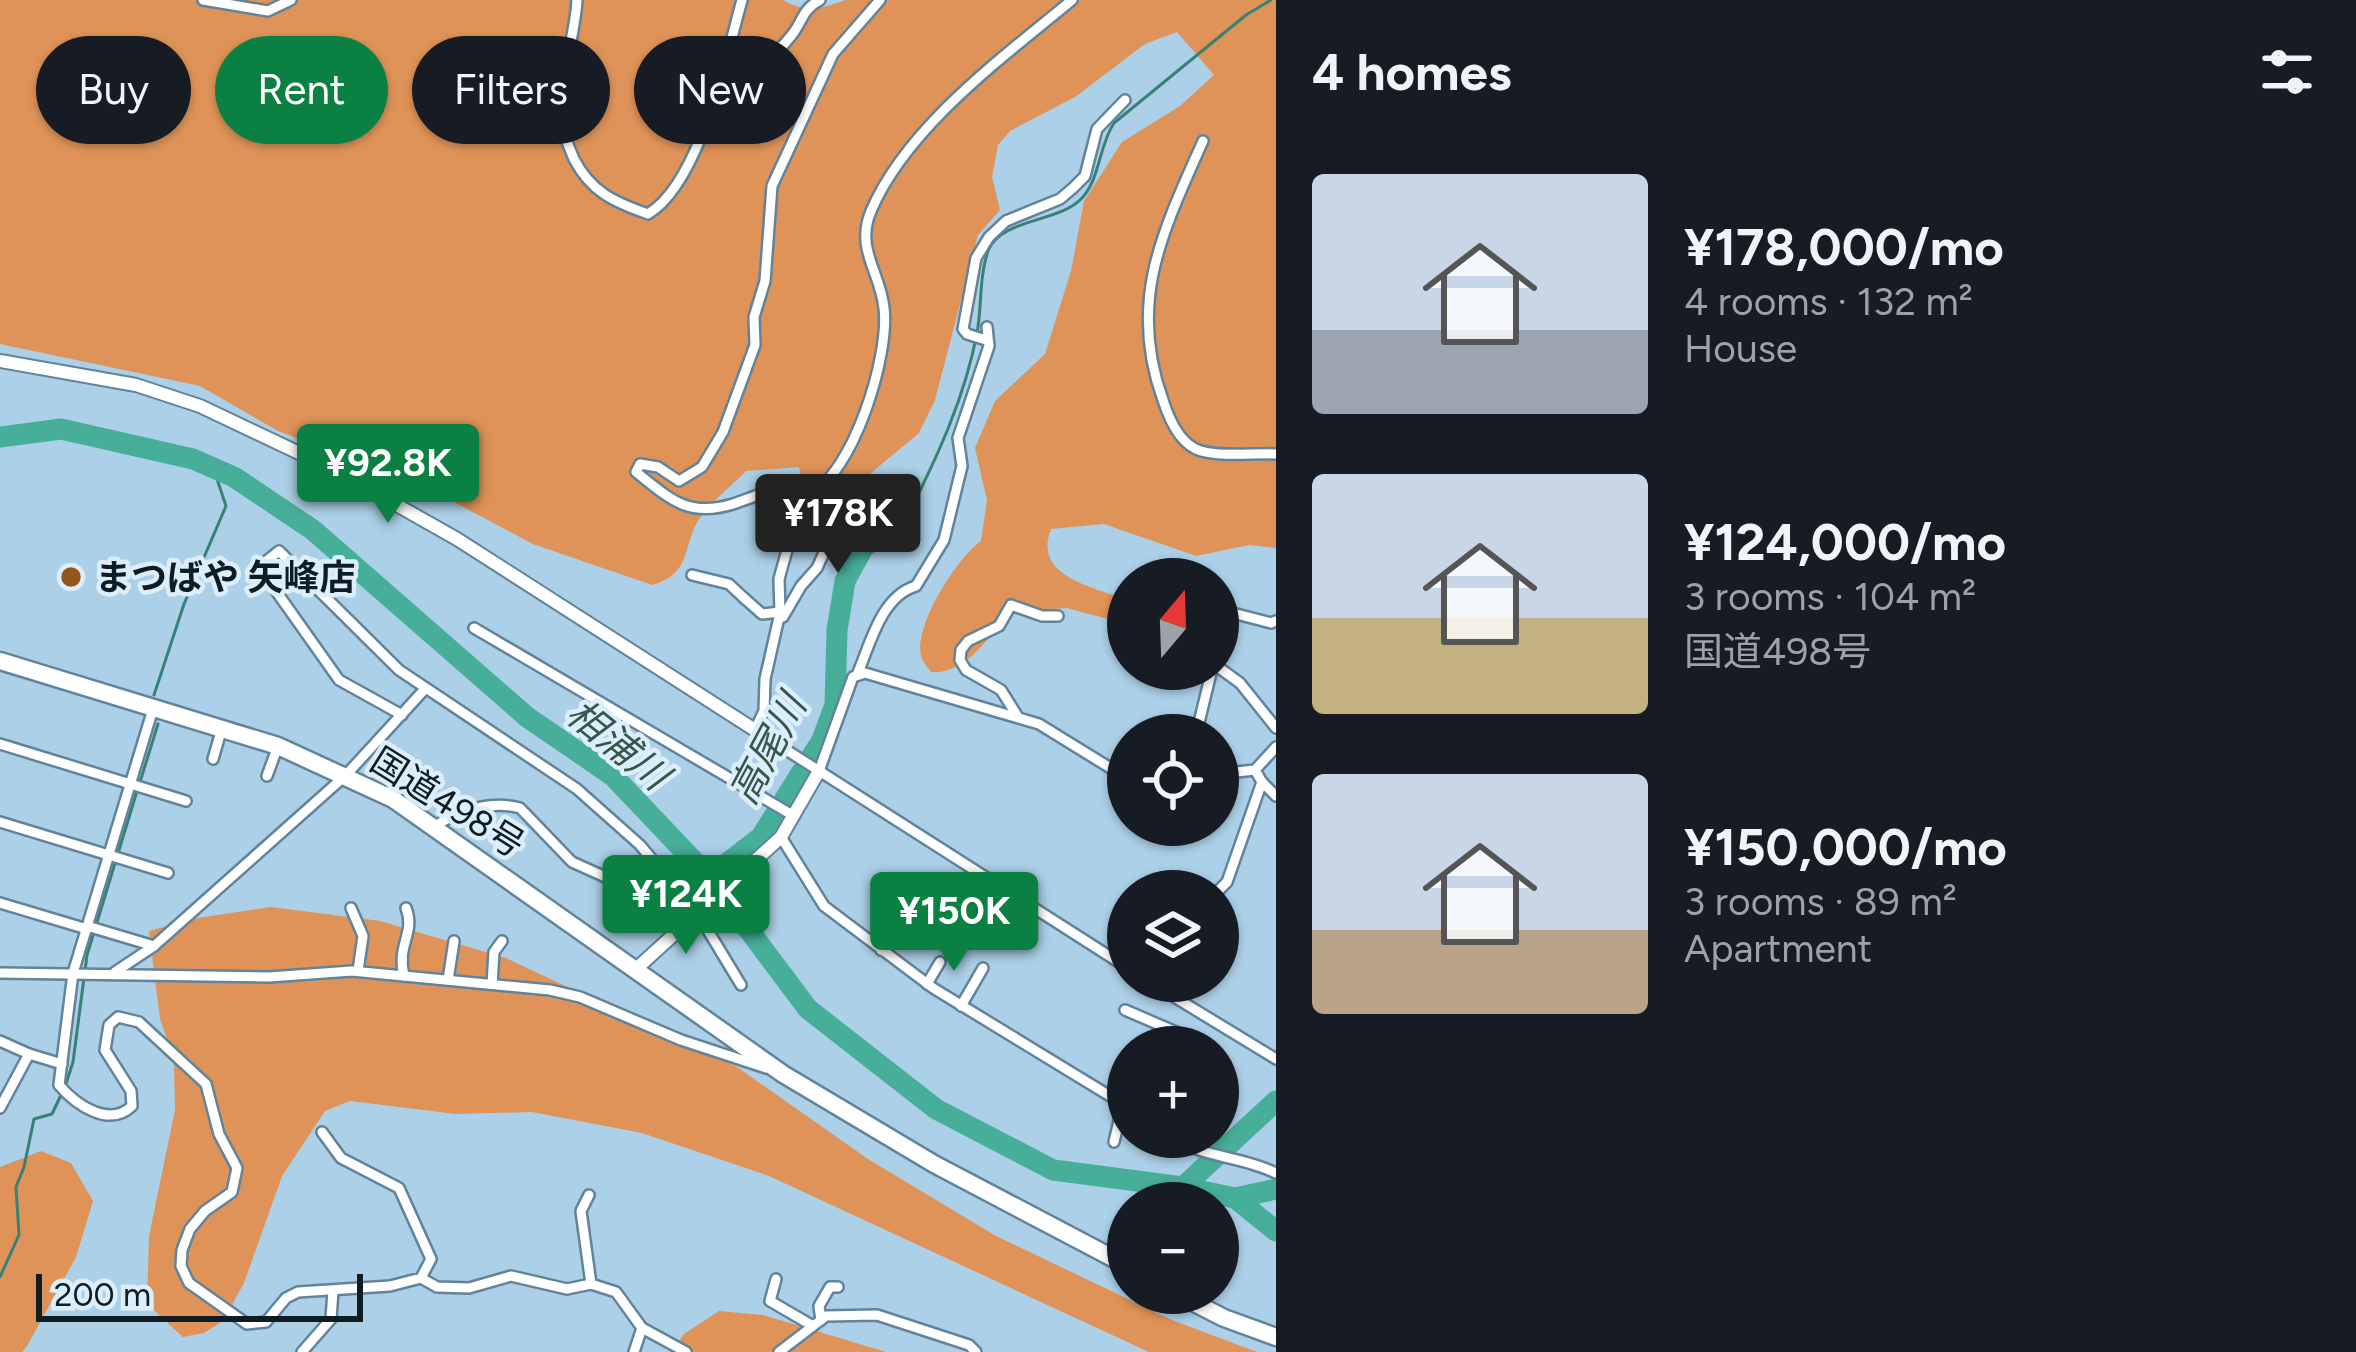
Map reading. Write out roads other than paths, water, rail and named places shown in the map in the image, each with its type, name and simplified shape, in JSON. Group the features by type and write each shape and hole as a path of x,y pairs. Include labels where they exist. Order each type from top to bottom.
{"highway":[{"name":"国道498号","path":"0,661 278,746 346,776 435,826 783,1073 934,1164 1107,1255"},
{"path":"1216,1314 1276,1337"}],"street":[{"path":"203,0 268,11 291,0"},
{"path":"577,0 559,113 562,132 592,187 613,202 648,214 685,172 695,144"},
{"path":"731,36 742,0"},
{"path":"791,36 801,13 820,0"},
{"path":"807,496 804,488 778,484 764,494 721,508 696,510 679,505 636,472 640,464 647,464 679,481 690,477 702,467 723,432 755,345 754,317 765,281 772,186 833,54 880,0"},
{"path":"755,730 764,711 765,679 780,611 779,579 795,521 807,496 822,490 842,461 858,428 880,357 884,308 862,239 872,210 928,124 1072,0"},
{"path":"985,339 963,329 976,258 1006,221 1060,199 1085,176 1097,129 1125,100"},
{"path":"1203,141 1168,220 1150,278 1146,331 1150,358 1165,407 1186,443 1202,451 1276,454"},
{"path":"636,969 781,837 880,619 900,590 916,586 944,540 962,466 958,438 988,346 987,326"},
{"path":"0,361 136,385 178,399 335,470 457,538 1107,955"},
{"path":"778,627 800,586 818,568 842,513 859,496"},
{"path":"402,715 339,680 259,567 279,550 366,640 424,690 577,789 640,845 701,911 741,985"},
{"path":"692,575 729,584 762,614 780,611"},
{"path":"735,583 745,599"},
{"path":"1018,717 1001,690 966,670 961,650 968,641 999,626 1011,605 1042,616 1058,616"},
{"path":"1239,616 1276,621"},
{"path":"474,628 790,814"},
{"path":"857,675 865,673 1039,724 1107,766"},
{"path":"1239,682 1276,728"},
{"path":"115,972 154,946 346,776 424,690"},
{"path":"152,709 92,928 75,973 59,1085 86,1108 110,1115 123,1114 132,1106 131,1091 104,1050 110,1025 118,1017 139,1022 206,1084 219,1134 237,1168 232,1192 190,1229 181,1266 189,1283 247,1324 257,1325 298,1292 390,1286 421,1278 437,1287 453,1288 511,1276 567,1289 591,1284 616,1292 642,1328 686,1352"},
{"path":"213,759 222,728"},
{"path":"0,745 186,801"},
{"path":"267,776 278,746"},
{"path":"1239,772 1255,770 1276,747"},
{"path":"1255,770 1276,796"},
{"path":"1231,870 1262,782"},
{"path":"435,826 451,816 512,805 572,862 612,880"},
{"path":"0,822 168,873"},
{"path":"781,837 824,906 928,985 1107,1094"},
{"path":"0,903 154,946"},
{"path":"351,908 363,936 358,971"},
{"path":"404,976 400,957 410,924 406,908"},
{"path":"881,950 910,910"},
{"path":"448,980 454,941"},
{"path":"492,984 494,952 502,941"},
{"path":"928,985 940,962"},
{"path":"962,1006 983,968"},
{"path":"0,973 269,976 358,971 492,984 580,998 681,1040 783,1073"},
{"path":"1182,1002 1220,1026"},
{"path":"1125,1010 1155,1026"},
{"path":"1239,1038 1276,1059"},
{"path":"0,1041 62,1064"},
{"path":"0,1108 29,1054"},
{"path":"322,1132 341,1158 399,1188 431,1259 421,1278"},
{"path":"1234,1158 1276,1173"},
{"path":"589,1195 581,1211 591,1284"},
{"path":"776,1279 770,1300 817,1323"},
{"path":"817,1323 819,1306 830,1287 838,1287"},
{"path":"302,1352 331,1318 333,1291"},
{"path":"779,1352 826,1316 877,1315 945,1336 976,1352"},
{"path":"634,1352 642,1328"},
{"path":"937,1352 945,1336"}],"waterway":[{"path":"909,513 958,403 977,333 985,261 995,240 1082,198 1114,123 1246,15 1271,0"},
{"name":"相浦川","path":"0,437 61,429 193,459 234,477 313,530 527,717 613,776 709,877 808,1009 936,1109 1053,1170 1235,1198 1276,1231"},
{"path":"154,695 184,604 226,506 213,467"},
{"name":"高尾川","path":"709,877 761,837 822,740 835,705 837,630 845,581 863,548 909,513"},
{"path":"140,782 158,724"},
{"path":"66,1084 87,955 137,791"},
{"path":"0,1277 19,1235 16,1187 34,1119 52,1114 62,1093"},
{"path":"1188,1182 1276,1101"},
{"path":"1239,1197 1276,1189"}],"place":[{"name":"まつばや 矢峰店","path":"71,577"}]}
